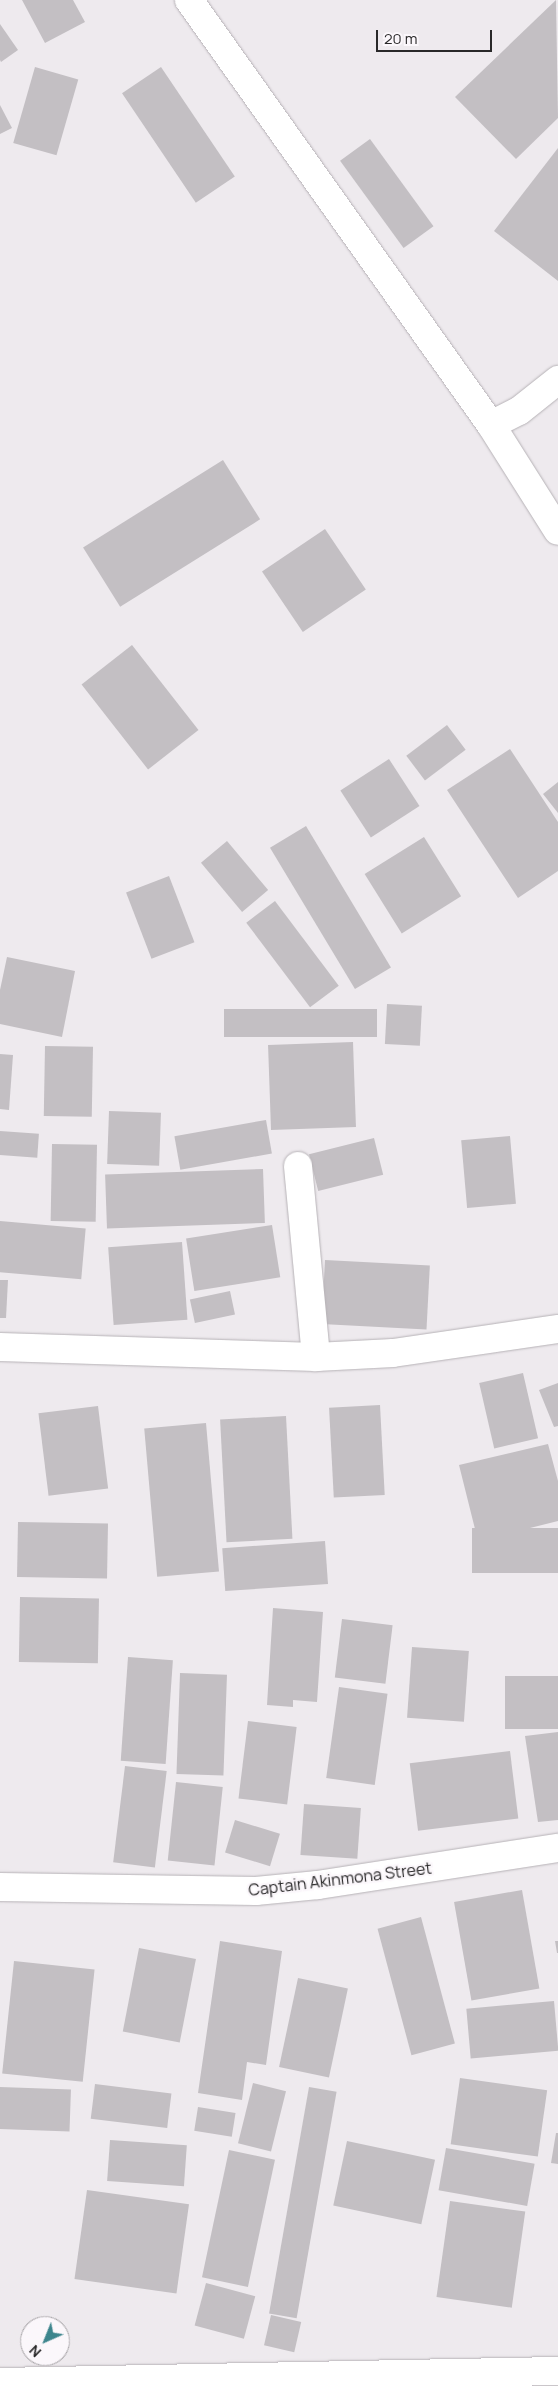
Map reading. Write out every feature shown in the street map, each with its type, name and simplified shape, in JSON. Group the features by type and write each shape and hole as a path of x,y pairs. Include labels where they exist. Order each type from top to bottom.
{"street":[{"path":"189,0 491,425 558,531"},
{"path":"491,425 519,411 558,380"},
{"path":"298,1166 316,1357"},
{"path":"0,1347 316,1357 392,1353 558,1329"},
{"name":"Captain Akinmona Street","path":"0,1887 256,1891 347,1881 558,1848"},
{"path":"0,2382 558,2371"}],"building":[{"path":"22,0 73,0 85,22 45,43"},
{"path":"556,0 558,118 516,159 455,97"},
{"path":"0,24 18,50 1,62 0,60"},
{"path":"35,67 78,79 56,155 13,143"},
{"path":"161,67 235,176 196,203 122,93"},
{"path":"0,105 12,128 0,134"},
{"path":"370,139 433,226 404,248 340,161"},
{"path":"558,148 558,281 494,231"},
{"path":"223,460 260,519 120,607 83,547"},
{"path":"325,529 366,590 303,632 262,571"},
{"path":"132,645 198,730 148,770 82,684"},
{"path":"447,725 466,750 425,780 406,756"},
{"path":"510,749 558,822 558,871 518,898 447,790"},
{"path":"389,759 419,806 371,838 340,791"},
{"path":"558,782 558,813 543,794"},
{"path":"306,826 391,967 355,989 270,848"},
{"path":"424,837 461,896 402,933 365,874"},
{"path":"227,841 268,890 242,912 201,863"},
{"path":"169,876 194,942 151,959 126,892"},
{"path":"275,901 339,986 310,1007 246,923"},
{"path":"7,957 75,971 62,1037 0,1024 0,990"},
{"path":"387,1004 422,1006 420,1046 385,1044"},
{"path":"224,1009 377,1009 377,1037 224,1037"},
{"path":"353,1042 356,1127 271,1130 268,1045"},
{"path":"45,1046 93,1047 92,1117 44,1116"},
{"path":"0,1054 13,1055 9,1110 0,1109"},
{"path":"109,1111 161,1113 159,1166 107,1164"},
{"path":"266,1120 272,1153 180,1170 174,1136"},
{"path":"0,1131 39,1134 37,1158 0,1155"},
{"path":"510,1136 516,1204 467,1208 461,1140"},
{"path":"374,1138 383,1175 318,1191 309,1154"},
{"path":"52,1144 97,1145 96,1222 51,1221"},
{"path":"263,1169 265,1223 107,1228 105,1175"},
{"path":"0,1221 86,1228 81,1279 0,1272"},
{"path":"272,1225 280,1277 194,1291 186,1239"},
{"path":"182,1242 187,1320 114,1325 108,1247"},
{"path":"325,1260 430,1265 427,1329 322,1324"},
{"path":"0,1280 8,1280 6,1318 0,1318"},
{"path":"230,1291 235,1314 195,1323 190,1300"},
{"path":"523,1373 538,1438 494,1448 479,1383"},
{"path":"558,1383 558,1426 554,1427 539,1390"},
{"path":"380,1405 385,1495 334,1498 329,1408"},
{"path":"98,1406 108,1488 49,1496 38,1413"},
{"path":"286,1416 292,1539 227,1542 220,1419"},
{"path":"206,1423 219,1571 157,1577 144,1428"},
{"path":"548,1444 558,1481 558,1521 478,1541 459,1465"},
{"path":"18,1522 108,1524 107,1579 17,1577"},
{"path":"472,1528 558,1528 558,1573 472,1573"},
{"path":"325,1541 328,1584 225,1591 222,1548"},
{"path":"20,1597 99,1598 98,1663 19,1662"},
{"path":"273,1608 323,1612 317,1702 293,1700 293,1707 267,1705"},
{"path":"342,1619 393,1625 385,1684 335,1678"},
{"path":"412,1647 469,1651 464,1722 407,1718"},
{"path":"128,1657 173,1660 166,1764 121,1761"},
{"path":"180,1673 227,1675 223,1776 176,1774"},
{"path":"505,1676 558,1676 558,1729 505,1729"},
{"path":"339,1687 388,1694 375,1785 326,1778"},
{"path":"248,1721 297,1727 287,1804 238,1798"},
{"path":"558,1732 558,1820 538,1822 525,1736"},
{"path":"510,1751 518,1818 418,1831 410,1763"},
{"path":"125,1766 167,1771 155,1867 113,1862"},
{"path":"176,1782 223,1787 214,1865 168,1861"},
{"path":"304,1804 361,1808 357,1859 300,1855"},
{"path":"235,1820 280,1834 270,1866 225,1853"},
{"path":"522,1890 539,1988 471,2000 454,1902"},
{"path":"421,1917 455,2044 411,2055 378,1929"},
{"path":"220,1941 282,1951 266,2065 247,2062 242,2100 198,2093"},
{"path":"555,1941 558,1941 558,1953 557,1953"},
{"path":"139,1948 196,1959 180,2043 123,2031"},
{"path":"14,1961 95,1969 83,2082 2,2073"},
{"path":"298,1978 348,1989 329,2078 279,2067"},
{"path":"554,2001 558,2051 471,2058 466,2009"},
{"path":"460,2078 547,2090 538,2157 451,2144"},
{"path":"253,2083 286,2091 271,2151 238,2143"},
{"path":"95,2084 171,2093 167,2128 91,2119"},
{"path":"0,2087 71,2089 69,2131 0,2129"},
{"path":"309,2087 337,2092 297,2318 269,2314"},
{"path":"198,2107 236,2113 232,2137 194,2131"},
{"path":"556,2133 558,2133 558,2164 551,2163"},
{"path":"110,2140 187,2145 184,2186 107,2181"},
{"path":"347,2141 435,2160 421,2224 333,2206"},
{"path":"446,2148 535,2164 527,2206 439,2190"},
{"path":"229,2150 275,2160 248,2287 202,2277"},
{"path":"87,2190 189,2204 176,2293 74,2279"},
{"path":"450,2201 525,2212 512,2308 437,2297"},
{"path":"206,2283 255,2296 244,2339 195,2326"},
{"path":"271,2315 301,2322 294,2352 264,2345"}]}
